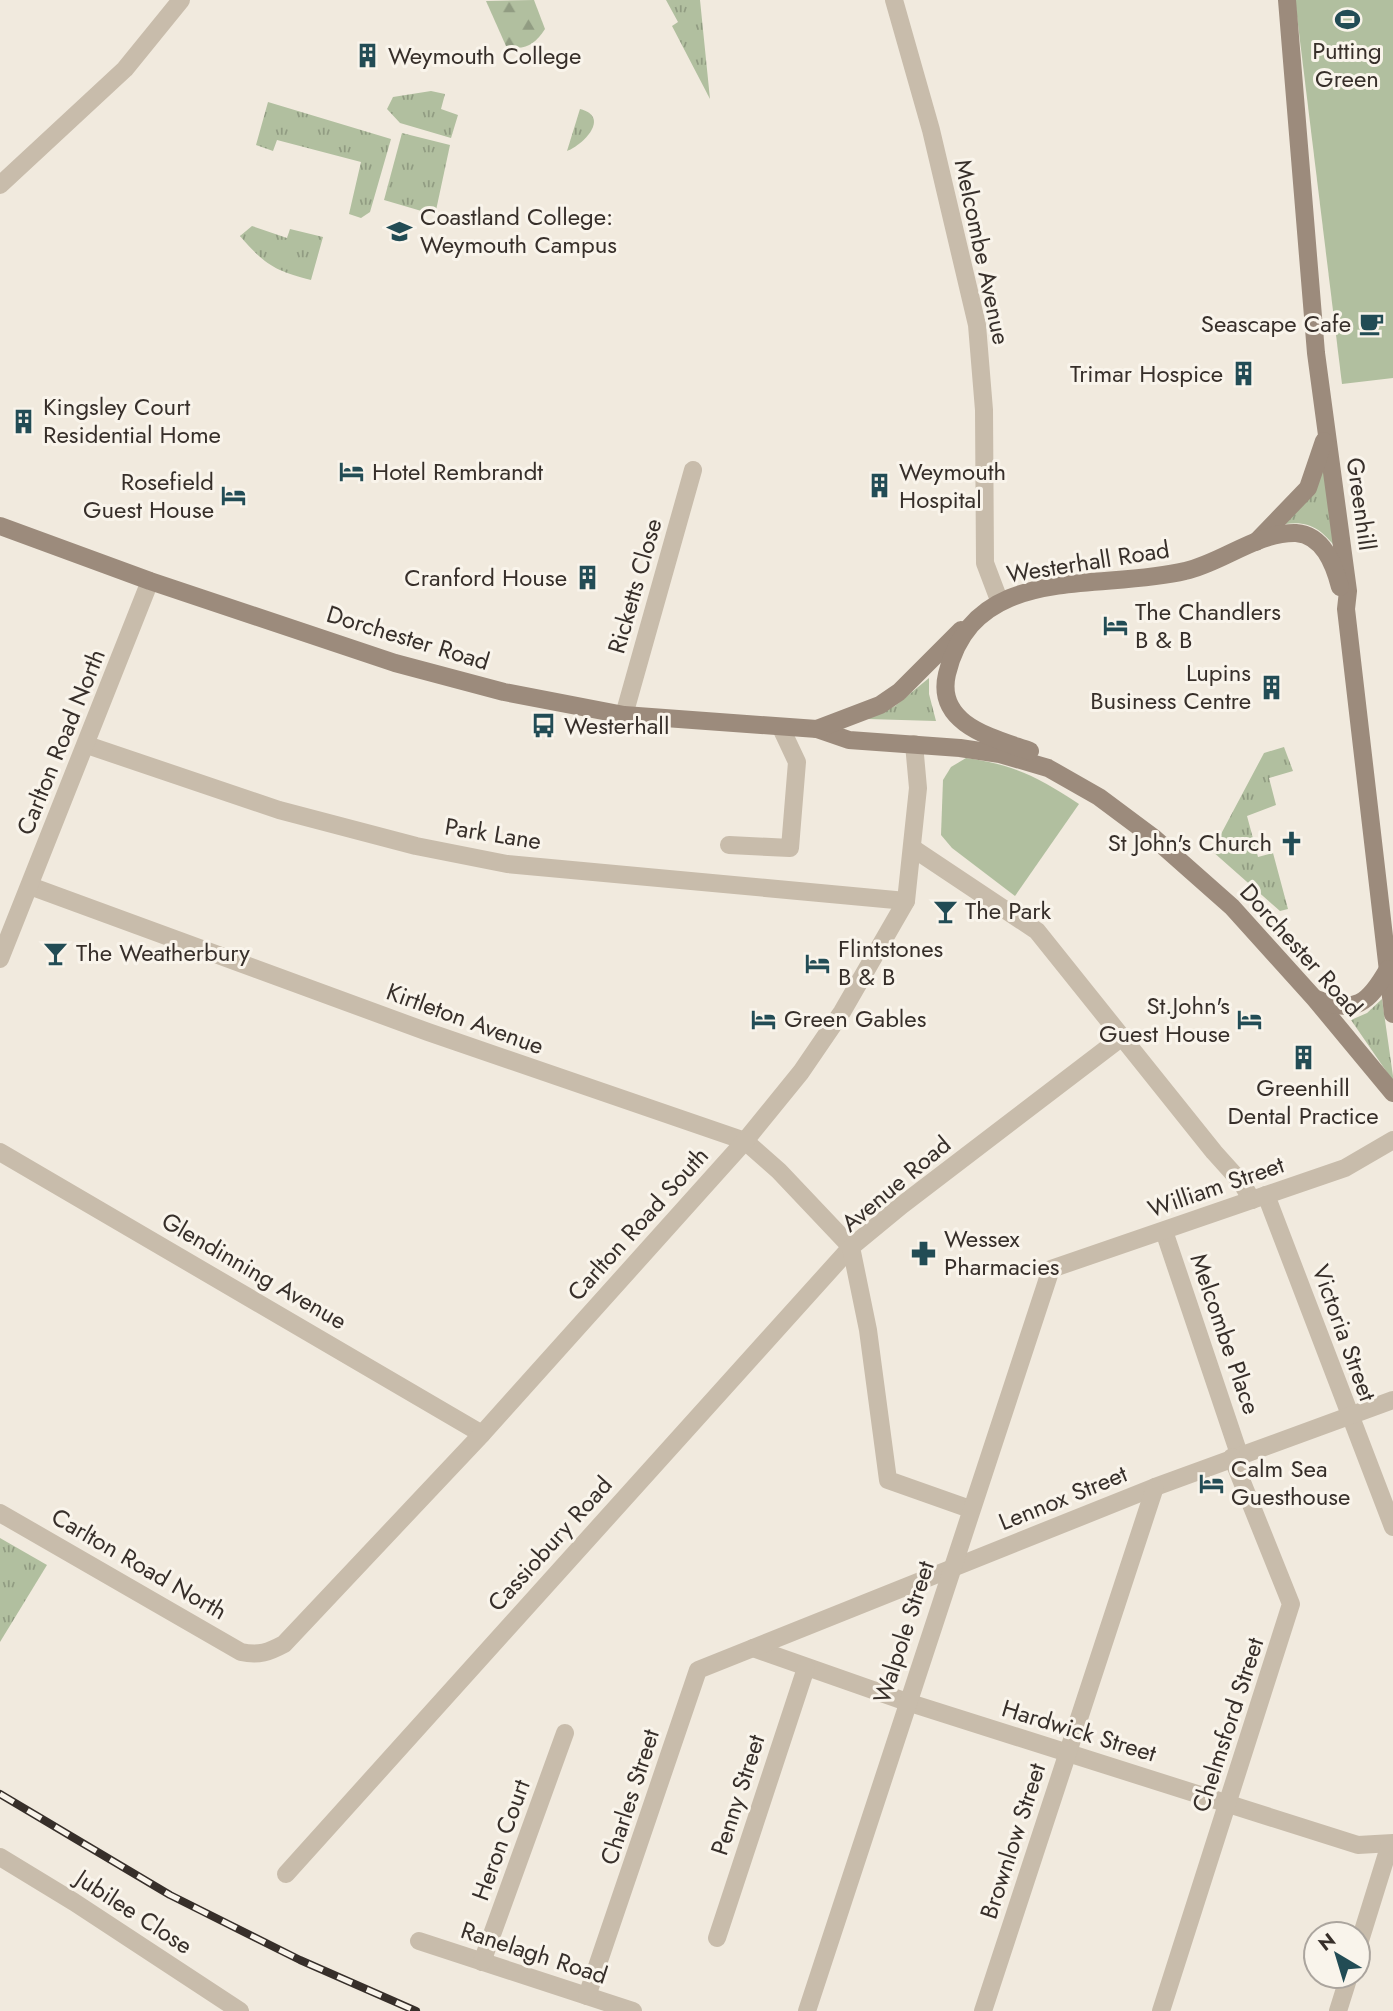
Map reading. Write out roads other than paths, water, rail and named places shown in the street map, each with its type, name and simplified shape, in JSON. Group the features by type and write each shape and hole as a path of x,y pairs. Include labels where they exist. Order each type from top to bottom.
{"main road":[{"name":"Greenhill","path":"1287,0 1316,353 1348,591 1346,609 1393,1014"},
{"name":"Westerhall Road","path":"1256,542 1308,488 1326,431"},
{"name":"Dorchester Road","path":"0,526 150,582 418,670 504,692 624,715 817,729 849,740 1000,754 1048,768 1099,797 1154,838 1232,907 1315,999 1393,1093"},
{"name":"Westerhall Road","path":"1048,768 1030,751 973,730 960,722 949,704 945,686 947,671 972,620 999,600 1029,590 1185,572 1212,563 1256,542 1295,533 1311,537 1325,550 1335,571 1346,609"},
{"name":"Dorchester Road","path":"817,729 880,705 899,692 972,620"},
{"path":"1315,999 1340,1008 1360,1003 1372,997 1388,969"}],"street":[{"path":"0,185 125,69 181,0"},
{"name":"Melcombe Avenue","path":"894,0 931,130 977,324 984,410 985,563 999,600"},
{"name":"Ricketts Close","path":"624,715 693,470"},
{"name":"Carlton Road North","path":"0,959 150,582"},
{"path":"729,845 790,848 797,762 781,728"},
{"name":"Carlton Road South","path":"254,1655 269,1652 284,1644 482,1434 745,1141 801,1072 842,1012 906,901 914,849 918,788 914,744"},
{"name":"Park Lane","path":"86,745 279,810 455,854 507,863 906,901"},
{"name":"Victoria Street","path":"914,849 1037,931 1214,1152 1259,1198 1393,1527"},
{"name":"Kirtleton Avenue","path":"30,886 441,1037 745,1141 779,1171 851,1247"},
{"name":"Avenue Road","path":"970,1509 888,1480 869,1330 851,1247 1122,1037"},
{"name":"William Street","path":"1051,1269 1345,1168 1393,1140"},
{"name":"Glendinning Avenue","path":"0,1152 482,1434"},
{"name":"Melcombe Place","path":"1164,1231 1236,1455"},
{"name":"Cassiobury Road","path":"286,1874 851,1247"},
{"name":"Walpole Street","path":"807,2011 1051,1269"},
{"name":"Lennox Street","path":"753,1648 1236,1455 1393,1399"},
{"name":"Chelmsford Street","path":"1161,2011 1291,1604 1236,1455"},
{"name":"Brownlow Street","path":"983,2011 1155,1487"},
{"name":"Carlton Road North","path":"0,1513 241,1652 254,1655"},
{"name":"Hardwick Street","path":"753,1648 907,1702 1358,1845 1392,1844"},
{"name":"Charles Street","path":"587,1996 698,1670 753,1648"},
{"name":"Penny Street","path":"717,1938 806,1668"},
{"name":"Heron Court","path":"482,1962 565,1733"},
{"path":"1367,1920 1392,1844"},
{"name":"Jubilee Close","path":"0,1857 84,1908 240,2011"},
{"name":"Ranelagh Road","path":"419,1941 633,2011"},
{"path":"1338,2011 1345,1990"}],"railway":[{"path":"0,1794 170,1895 300,1960 416,2011"}],"place":[{"name":"Putting Green","path":"1347,20"},
{"name":"Weymouth College","path":"368,56"},
{"name":"Coastland College: Weymouth Campus","path":"400,231"},
{"name":"Seascape Cafe","path":"1371,324"},
{"name":"Trimar Hospice","path":"1243,374"},
{"name":"Kingsley Court Residential Home","path":"23,421"},
{"name":"Hotel Rembrandt","path":"352,472"},
{"name":"Weymouth Hospital","path":"879,486"},
{"name":"Rosefield Guest House","path":"234,496"},
{"name":"Cranford House","path":"587,578"},
{"name":"The Chandlers B & B","path":"1115,626"},
{"name":"Lupins Business Centre","path":"1271,687"},
{"name":"Westerhall","path":"544,726"},
{"name":"St John's Church","path":"1292,843"},
{"name":"The Park","path":"945,911"},
{"name":"The Weatherbury","path":"56,953"},
{"name":"Flintstones B & B","path":"818,963"},
{"name":"Green Gables","path":"764,1019"},
{"name":"St.John's Guest House","path":"1250,1020"},
{"name":"Greenhill Dental Practice","path":"1303,1057"},
{"name":"Wessex Pharmacies","path":"924,1253"},
{"name":"Calm Sea Guesthouse","path":"1211,1483"}]}
